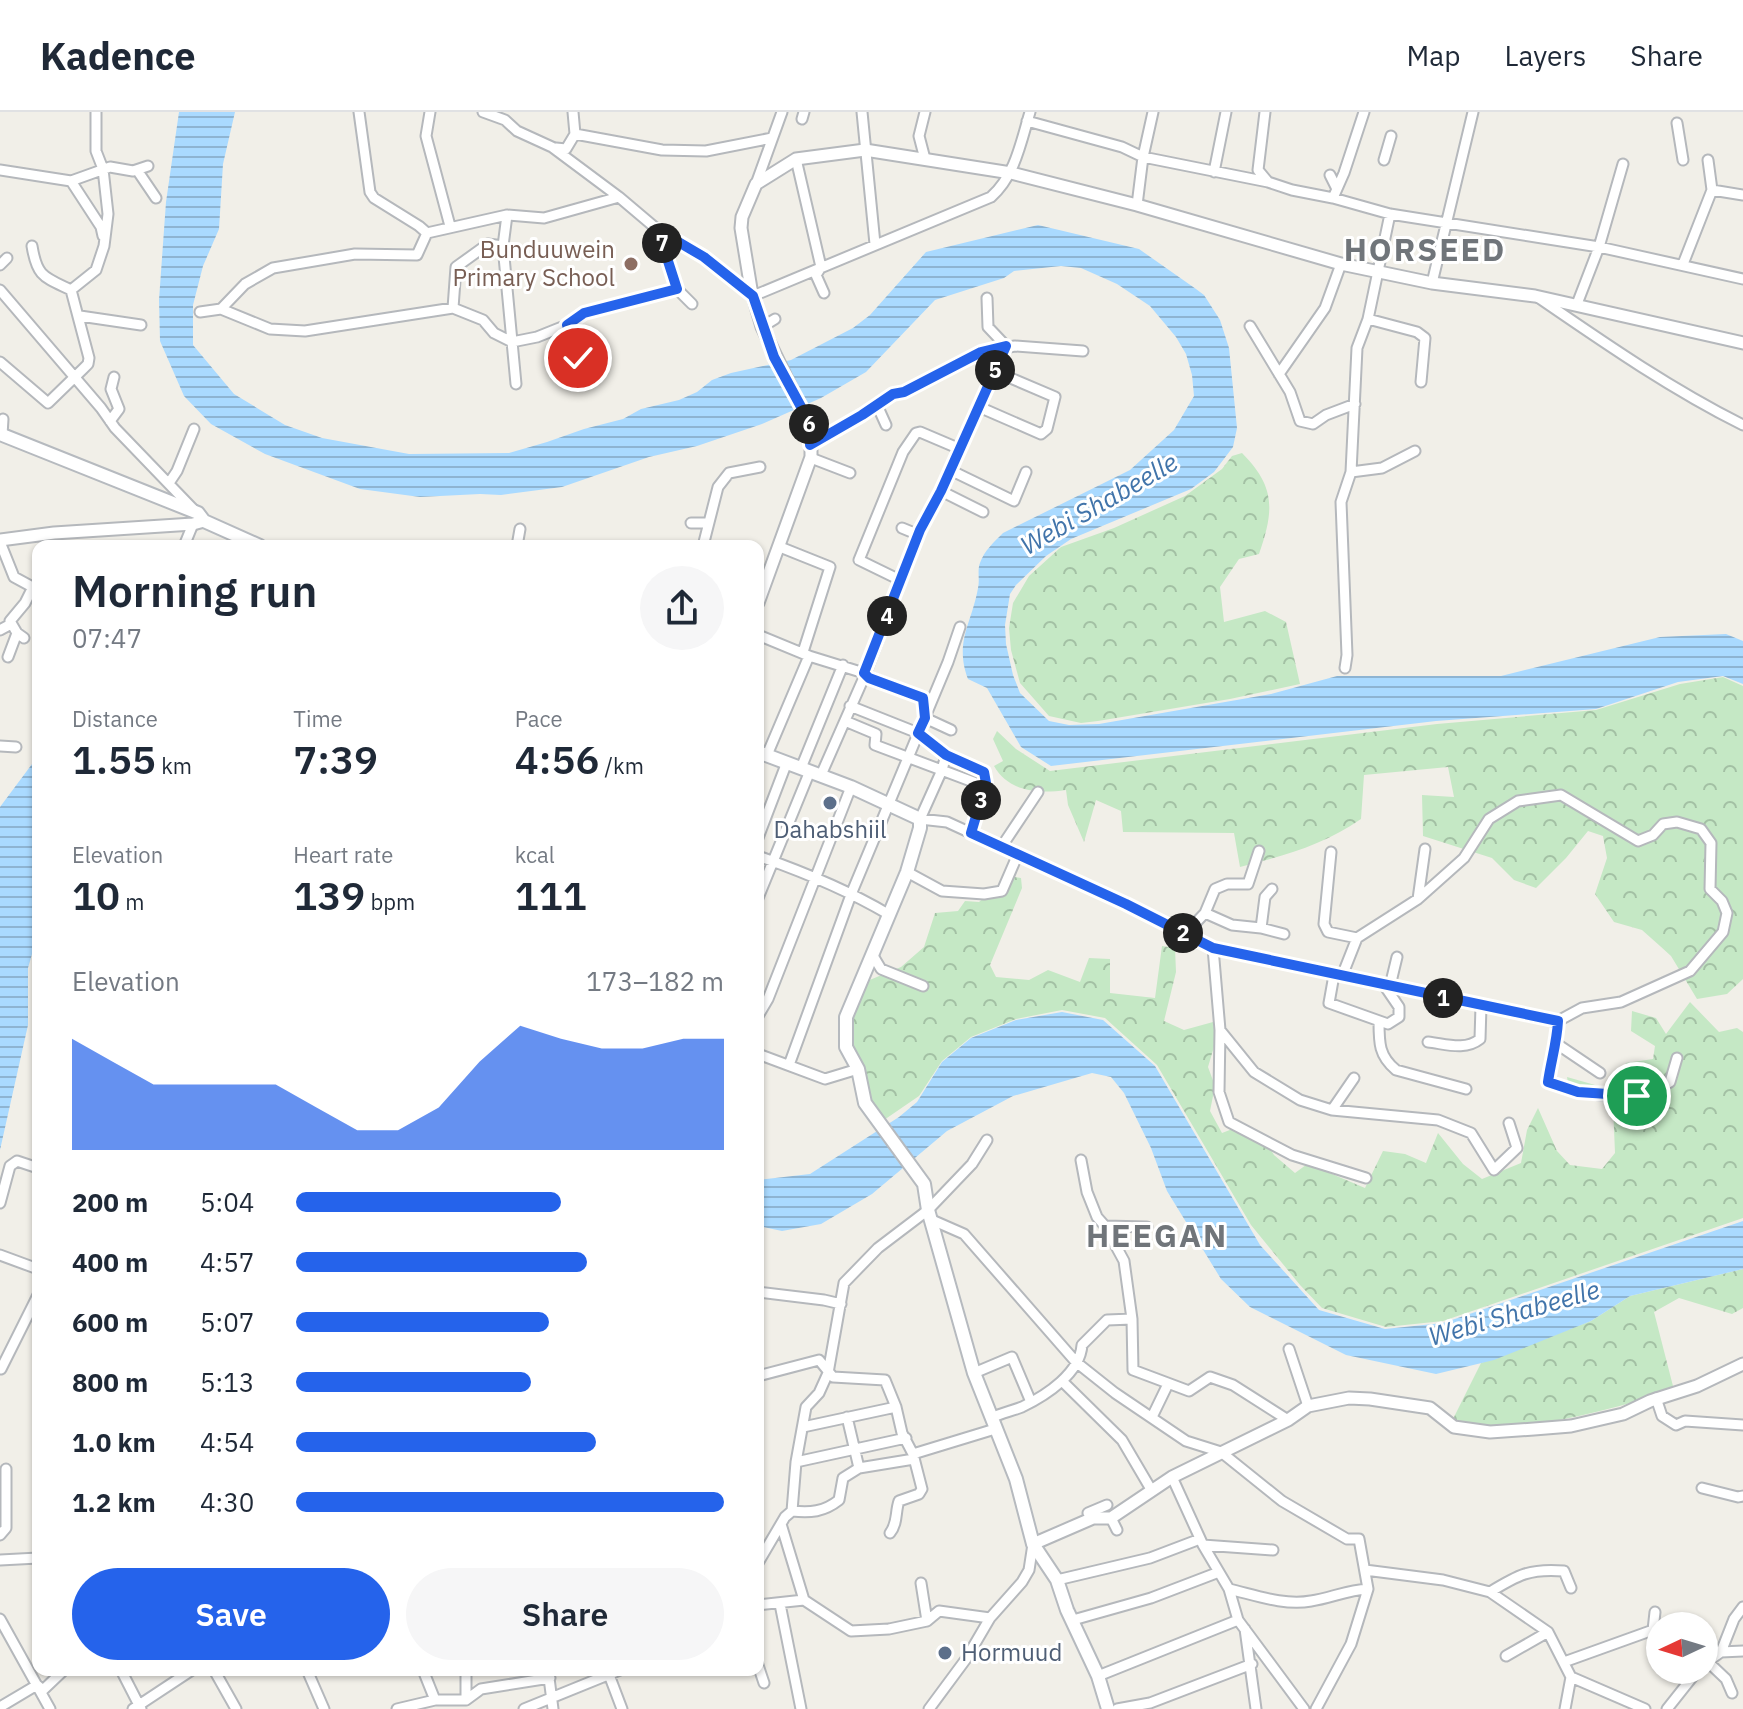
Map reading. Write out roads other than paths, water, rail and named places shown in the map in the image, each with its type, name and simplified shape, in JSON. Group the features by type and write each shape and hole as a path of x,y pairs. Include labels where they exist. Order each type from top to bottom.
{"main road":[{"path":"1,435 246,540"},
{"path":"764,753 851,787 920,819 907,872 846,1017 846,1047 858,1069 865,1103 924,1184 974,1373 1016,1479 1033,1544 1057,1580 1098,1676 1108,1709"}],"street":[{"path":"71,290 96,270 104,246 108,214 103,169 96,151 96,112"},
{"path":"359,112 370,192 374,198 427,233"},
{"path":"430,112 426,136 450,226"},
{"path":"483,112 505,120 517,131 552,147 658,230 704,257 753,296"},
{"path":"552,147 566,149 575,134 573,112"},
{"path":"764,584 811,458 811,429 806,416 757,321 741,228 750,191 782,112"},
{"path":"862,112 875,244"},
{"path":"925,112 919,136 925,159"},
{"path":"1137,205 1153,112"},
{"path":"1214,172 1226,112"},
{"path":"1265,112 1258,170 1268,182"},
{"path":"1333,198 1364,112"},
{"path":"1432,283 1473,112"},
{"path":"753,296 991,197 1004,186 1011,173 1029,116 1143,157 1268,182 1390,214 1599,247 1743,279"},
{"path":"1677,123 1683,160"},
{"path":"575,134 649,149 692,151 772,138"},
{"path":"1384,160 1391,136"},
{"path":"750,191 796,159 865,150 925,159 1011,173 1137,205 1341,264 1432,283 1577,304 1743,343"},
{"path":"796,159 821,267 816,275 824,293"},
{"path":"1683,264 1712,190 1708,160"},
{"path":"1577,304 1599,247 1623,164"},
{"path":"0,170 71,181 103,169 137,170 148,166"},
{"path":"137,170 156,198"},
{"path":"1330,175 1336,187"},
{"path":"71,181 101,227 104,246"},
{"path":"1712,190 1743,195"},
{"path":"221,309 245,284 273,268 355,254 417,255 427,233 450,226 507,215 544,218 619,197"},
{"path":"1345,668 1341,502 1351,472 1357,348 1368,319 1390,214"},
{"path":"507,215 503,246 516,384"},
{"path":"658,230 677,289 692,304"},
{"path":"453,308 456,267 488,244 503,246"},
{"path":"0,362 48,403 88,364 80,316 71,290 39,273 32,246"},
{"path":"1279,374 1325,308 1341,264"},
{"path":"200,312 221,309 270,329 305,331 453,308 483,320 494,333 512,342 537,337 567,325 584,313 677,289"},
{"path":"0,290 110,421 169,483 198,519"},
{"path":"1535,296 1682,393 1743,425"},
{"path":"987,298 988,327 1006,346"},
{"path":"80,316 141,325"},
{"path":"757,321 775,319"},
{"path":"1368,319 1417,332 1425,338 1421,382"},
{"path":"567,325 578,358"},
{"path":"1250,326 1293,397 1300,421 1313,424 1326,415 1355,404"},
{"path":"810,445 893,394 904,392 981,352 1006,346 1083,351"},
{"path":"811,772 845,721 919,535 1006,346"},
{"path":"979,407 1041,434 1047,429 1055,397 994,371"},
{"path":"110,421 119,409 111,389 114,377"},
{"path":"877,405 886,425"},
{"path":"1,435 3,419"},
{"path":"169,483 194,429"},
{"path":"900,580 859,560 903,452 916,433 920,432 960,449"},
{"path":"1351,472 1382,468 1415,451"},
{"path":"811,458 850,473"},
{"path":"704,540 718,487 729,473 760,467"},
{"path":"950,470 1014,501 1026,472"},
{"path":"941,491 983,512"},
{"path":"32,587 14,577 0,541 198,519"},
{"path":"187,540 198,519"},
{"path":"691,523 707,523"},
{"path":"902,528 919,535"},
{"path":"518,540 520,529"},
{"path":"764,751 806,654 830,567 780,547"},
{"path":"17,632 10,621 32,594"},
{"path":"789,1065 852,892 960,627"},
{"path":"0,630 17,632"},
{"path":"8,657 17,632"},
{"path":"764,637 923,698 925,718"},
{"path":"764,883 811,772 843,665"},
{"path":"850,706 918,733 946,755 984,772 986,783 971,833"},
{"path":"925,718 951,730"},
{"path":"845,721 876,734 875,745 984,786"},
{"path":"0,746 16,747"},
{"path":"946,755 920,819 947,822 1002,846 1213,948 1338,975 1387,986 1481,1006 1558,1021 1582,1008 1621,1002 1690,971 1723,932 1727,913 1722,901 1710,889 1711,843 1701,829 1677,822 1663,824 1653,835 1638,841 1561,795 1518,801 1489,819 1464,858 1418,899 1357,938 1338,975 1328,1002 1388,1024 1399,1017 1399,1007 1387,986 1397,957"},
{"path":"764,822 787,762"},
{"path":"764,1006 851,787"},
{"path":"1002,846 1038,792"},
{"path":"1418,899 1425,849"},
{"path":"1185,934 1205,913 1215,889 1221,885 1248,884 1259,851"},
{"path":"1331,852 1324,924 1328,932 1357,938"},
{"path":"907,872 942,891 993,893 1002,891 1018,854"},
{"path":"764,858 852,892 888,914"},
{"path":"1261,928 1265,897 1272,889"},
{"path":"1205,913 1232,925 1284,934"},
{"path":"1213,948 1220,1030 1219,1092 1229,1122 1292,1155 1366,1178"},
{"path":"872,954 881,969 923,986"},
{"path":"1428,1042 1462,1046 1474,1044 1480,1039 1481,1006"},
{"path":"1558,1021 1557,1044 1550,1061 1548,1082 1578,1092 1640,1095 1670,1082 1677,1058"},
{"path":"1379,1022 1379,1048 1387,1063 1396,1070 1466,1089"},
{"path":"1220,1030 1254,1072 1300,1100 1332,1110 1438,1120 1471,1133 1494,1170 1517,1148 1509,1123"},
{"path":"1557,1044 1600,1073"},
{"path":"764,1056 825,1079 858,1069"},
{"path":"1332,1110 1354,1078"},
{"path":"764,1553 792,1511 796,1462 806,1407 819,1393 828,1373 844,1283 878,1248 930,1215 972,1164 987,1140"},
{"path":"1081,1160 1087,1192 1097,1217 1124,1261 1132,1319 1133,1370 1189,1391 1210,1377 1233,1385 1288,1420"},
{"path":"0,1203 10,1166 17,1161 32,1166"},
{"path":"930,1215 964,1234 1076,1362 1115,1393 1186,1441 1221,1452 1282,1501 1347,1539 1359,1539 1368,1589 1351,1644 1316,1709"},
{"path":"1105,1226 1147,1227"},
{"path":"0,1255 32,1267"},
{"path":"764,1293 841,1304"},
{"path":"1,1369 32,1307"},
{"path":"792,1511 812,1513 833,1504 839,1500 843,1478 859,1468 886,1466 913,1457 993,1423 1031,1402 1062,1381 1081,1357 1082,1345 1107,1320 1132,1319"},
{"path":"1289,1349 1308,1406"},
{"path":"974,1373 1012,1357 1031,1402"},
{"path":"764,1373 772,1374 819,1360 833,1377 885,1380 922,1489 919,1494 899,1501 895,1511 896,1524 890,1533"},
{"path":"1091,1514 1111,1518 1172,1477 1288,1420 1308,1406 1349,1398 1430,1408 1454,1427 1490,1432 1571,1426 1623,1414 1656,1398 1697,1386 1743,1364"},
{"path":"1062,1381 1122,1440 1152,1491"},
{"path":"1152,1417 1168,1384"},
{"path":"1656,1398 1662,1416 1676,1425 1685,1421 1743,1425"},
{"path":"803,1427 896,1407"},
{"path":"847,1417 859,1468"},
{"path":"796,1462 906,1438"},
{"path":"0,1535 6,1528 6,1469"},
{"path":"1172,1477 1202,1542 1229,1589 1242,1623 1252,1664 1256,1709"},
{"path":"1702,1488 1743,1496"},
{"path":"929,1709 966,1659 990,1618 1022,1582 1029,1570 1033,1544 1107,1505"},
{"path":"1111,1518 1117,1530"},
{"path":"781,1524 804,1600 851,1631 889,1629 927,1621 939,1611 990,1618"},
{"path":"1057,1580 1202,1542 1273,1550"},
{"path":"0,1560 32,1558"},
{"path":"1365,1570 1443,1580 1490,1592 1548,1632 1571,1677 1565,1709"},
{"path":"1490,1592 1523,1572 1556,1570 1564,1571 1571,1588"},
{"path":"1073,1620 1151,1598 1219,1572"},
{"path":"921,1583 927,1621"},
{"path":"1229,1589 1294,1603 1368,1589"},
{"path":"764,1605 804,1600"},
{"path":"780,1604 801,1709"},
{"path":"1721,1652 1734,1619 1743,1607"},
{"path":"0,1619 50,1709"},
{"path":"1098,1676 1242,1623"},
{"path":"1242,1623 1304,1709"},
{"path":"1506,1656 1548,1632"},
{"path":"1564,1662 1646,1633"},
{"path":"1718,1654 1743,1651"},
{"path":"1117,1709 1150,1703 1252,1664"},
{"path":"1718,1672 1726,1679 1732,1693"},
{"path":"37,1685 43,1690 58,1676"},
{"path":"124,1676 138,1708 183,1676"},
{"path":"217,1676 236,1709"},
{"path":"310,1676 324,1709"},
{"path":"425,1676 435,1700"},
{"path":"466,1676 466,1700"},
{"path":"397,1709 435,1700 466,1700 481,1689 540,1676"},
{"path":"549,1676 553,1709"},
{"path":"524,1709 599,1676"},
{"path":"610,1676 622,1709"},
{"path":"762,1676 764,1683"},
{"path":"1571,1677 1630,1706 1645,1709"},
{"path":"1667,1709 1687,1684"},
{"path":"0,1707 37,1685"}],"water":[{"name":"Webi Shabeelle","path":"179,112 235,112 223,164 219,229 203,266 193,305 193,345 234,394 285,425 322,438 409,454 509,453 623,419 641,409 679,400 697,392 712,380 731,373 791,360 853,328 870,315 926,252 1038,225 1139,249 1204,295 1220,320 1229,348 1237,428 1233,447 1214,472 1191,489 1071,539 1046,556 1010,594 1005,625 1013,675 1020,693 1049,721 1069,725 1099,724 1271,694 1337,676 1501,676 1660,637 1726,634 1743,641 1743,684 1723,676 1678,682 1596,709 1436,721 1051,766 1021,747 987,688 968,679 963,643 978,588 979,566 1003,533 1130,470 1174,430 1194,396 1192,375 1186,354 1176,337 1150,306 1117,284 1081,268 1061,266 1014,271 1004,278 935,300 866,372 821,398 762,424 697,446 649,457 562,487 501,495 420,497 360,489 265,454 211,424 184,396 160,341 159,300 166,202"},
{"path":"32,764 32,954 28,968 28,1025 0,1150 0,807"},
{"name":"Webi Shabeelle","path":"1062,1012 1103,1020 1155,1066 1260,1245 1319,1310 1385,1329 1443,1323 1743,1221 1743,1269 1630,1296 1591,1321 1494,1360 1436,1374 1346,1355 1250,1307 1221,1279 1167,1191 1151,1148 1124,1093 1111,1077 1092,1073 1013,1096 947,1131 872,1194 821,1224 782,1231 764,1227 764,1179 810,1174 917,1102 942,1062 971,1038 1016,1020"}],"place":[{"name":"Bunduuwein Primary School","path":"631,264"},
{"name":"Dahabshiil","path":"830,803"},
{"name":"Hormuud","path":"945,1653"}],"district":[{"name":"HORSEED","path":"1425,250"},
{"name":"HEEGAN","path":"1157,1236"}]}
